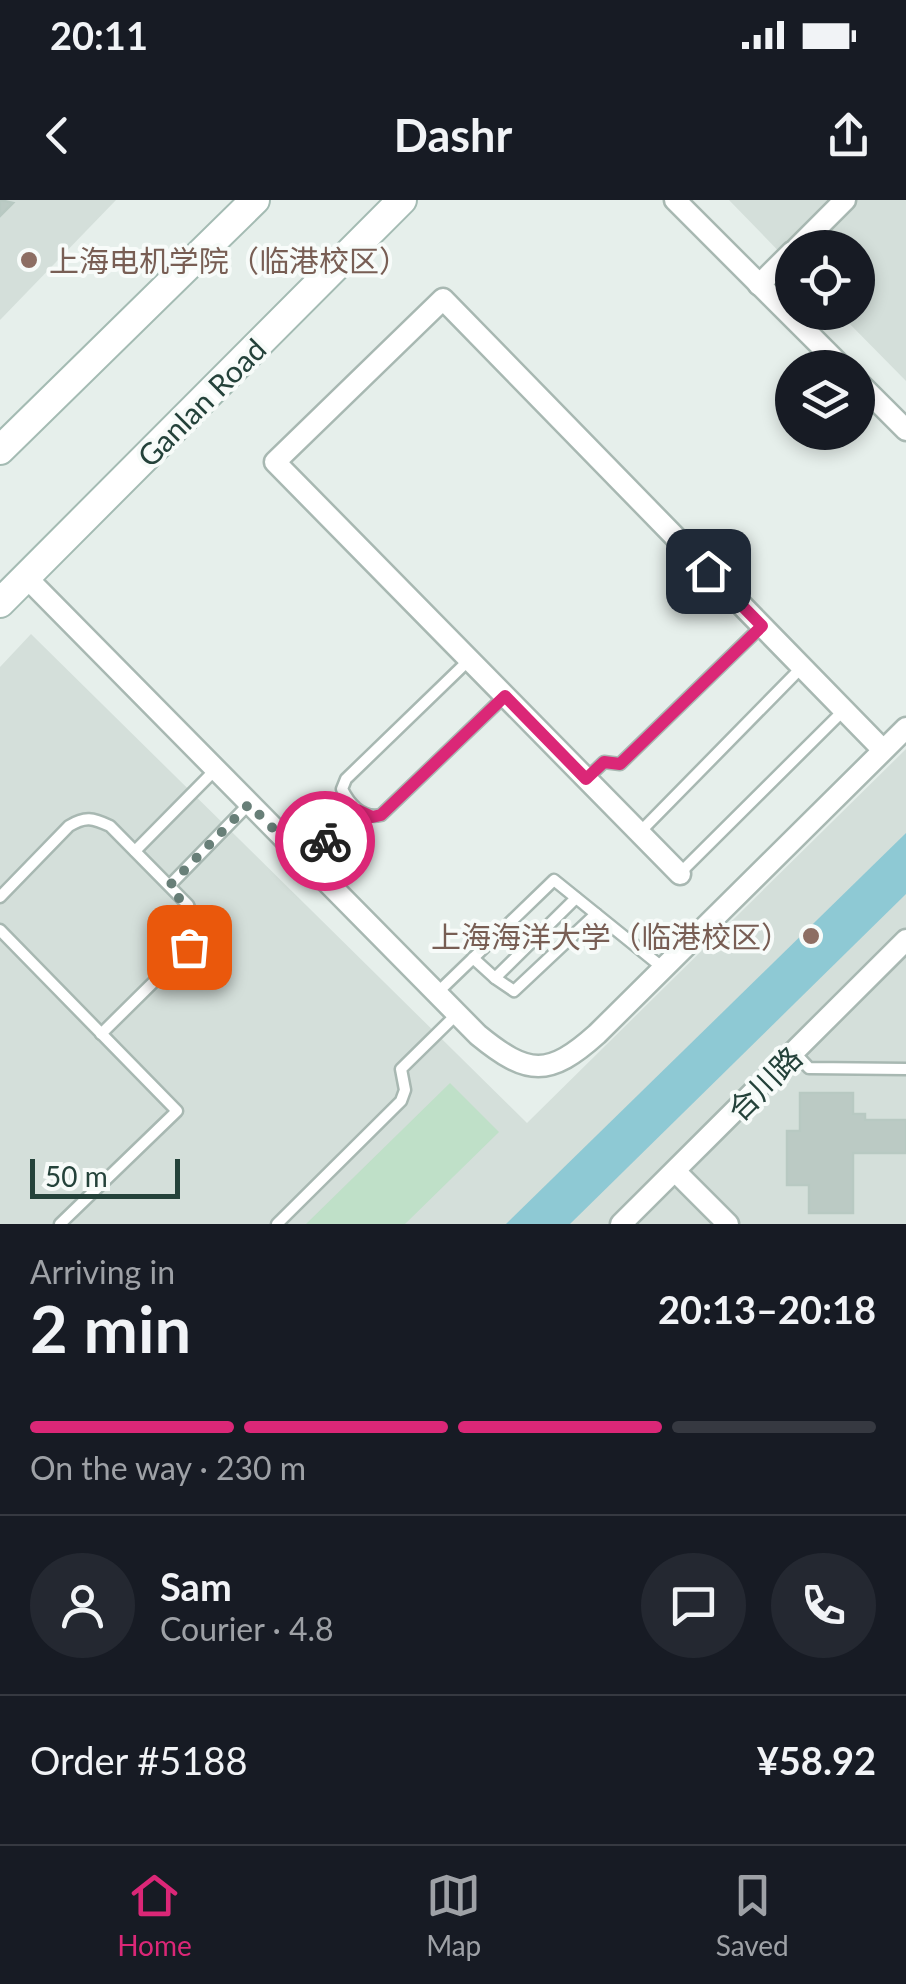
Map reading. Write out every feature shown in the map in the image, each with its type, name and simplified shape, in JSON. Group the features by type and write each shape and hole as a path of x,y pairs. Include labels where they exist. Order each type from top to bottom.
{"main road":[{"path":"0,450 255,200"},
{"name":"Ganlan Road","path":"0,603 402,200"}],"street":[{"path":"674,200 826,350"},
{"path":"814,230 845,200"},
{"path":"759,285 775,269"},
{"path":"680,874 275,462 443,299 883,750"},
{"path":"875,399 906,430"},
{"path":"26,578 457,1014 500,1053 541,1068 574,1054 906,728"},
{"name":"合川路","path":"621,1224 906,940"},
{"path":"675,1171 728,1224"}],"lane":[{"path":"586,779 604,762 620,764 762,626"},
{"path":"470,660 346,779 342,789 357,810 372,817 381,815 505,696"},
{"path":"639,832 802,667"},
{"path":"680,874 844,710"},
{"path":"136,851 215,770"},
{"path":"170,885 249,804"},
{"path":"305,861 357,810"},
{"path":"0,897 82,818 110,826 170,885 194,920 189,947 101,1034"},
{"path":"436,994 554,880 663,968"},
{"path":"495,978 576,898"},
{"path":"473,958 514,991 596,914"},
{"path":"0,930 177,1111 60,1224"},
{"path":"277,1224 401,1101 405,1090 401,1069 457,1014"},
{"path":"794,1052 809,1068 906,1070"}],"shaded area":[{"name":"上海电机学院（临港校区）","path":"0,200 116,200 0,320"},
{"path":"729,200 906,200 906,381 856,330 875,330 875,230 775,230 775,247"},
{"path":"31,634 527,1123 906,749 906,1224 0,1224 0,667"}],"green space":[{"path":"450,1083 499,1132 405,1224 306,1224"}],"water":[{"path":"906,833 906,894 570,1224 506,1224"}],"building":[{"path":"0,200 13,203 0,216"},
{"path":"800,1093 853,1093 853,1114 865,1114 865,1120 906,1120 906,1153 853,1153 853,1213 809,1213 809,1185 787,1185 787,1131 800,1131"}],"way so far":[{"path":"189,947 194,920 188,905 170,885 249,804 305,861 325,841"}],"place":[{"name":"上海电机学院（临港校区）","path":"29,260"},
{"name":"上海海洋大学（临港校区）","path":"811,936"}],"route":[{"path":"325,841 357,810 362,815 381,815 505,696 586,779 604,762 620,764 762,626 708,571"}]}
